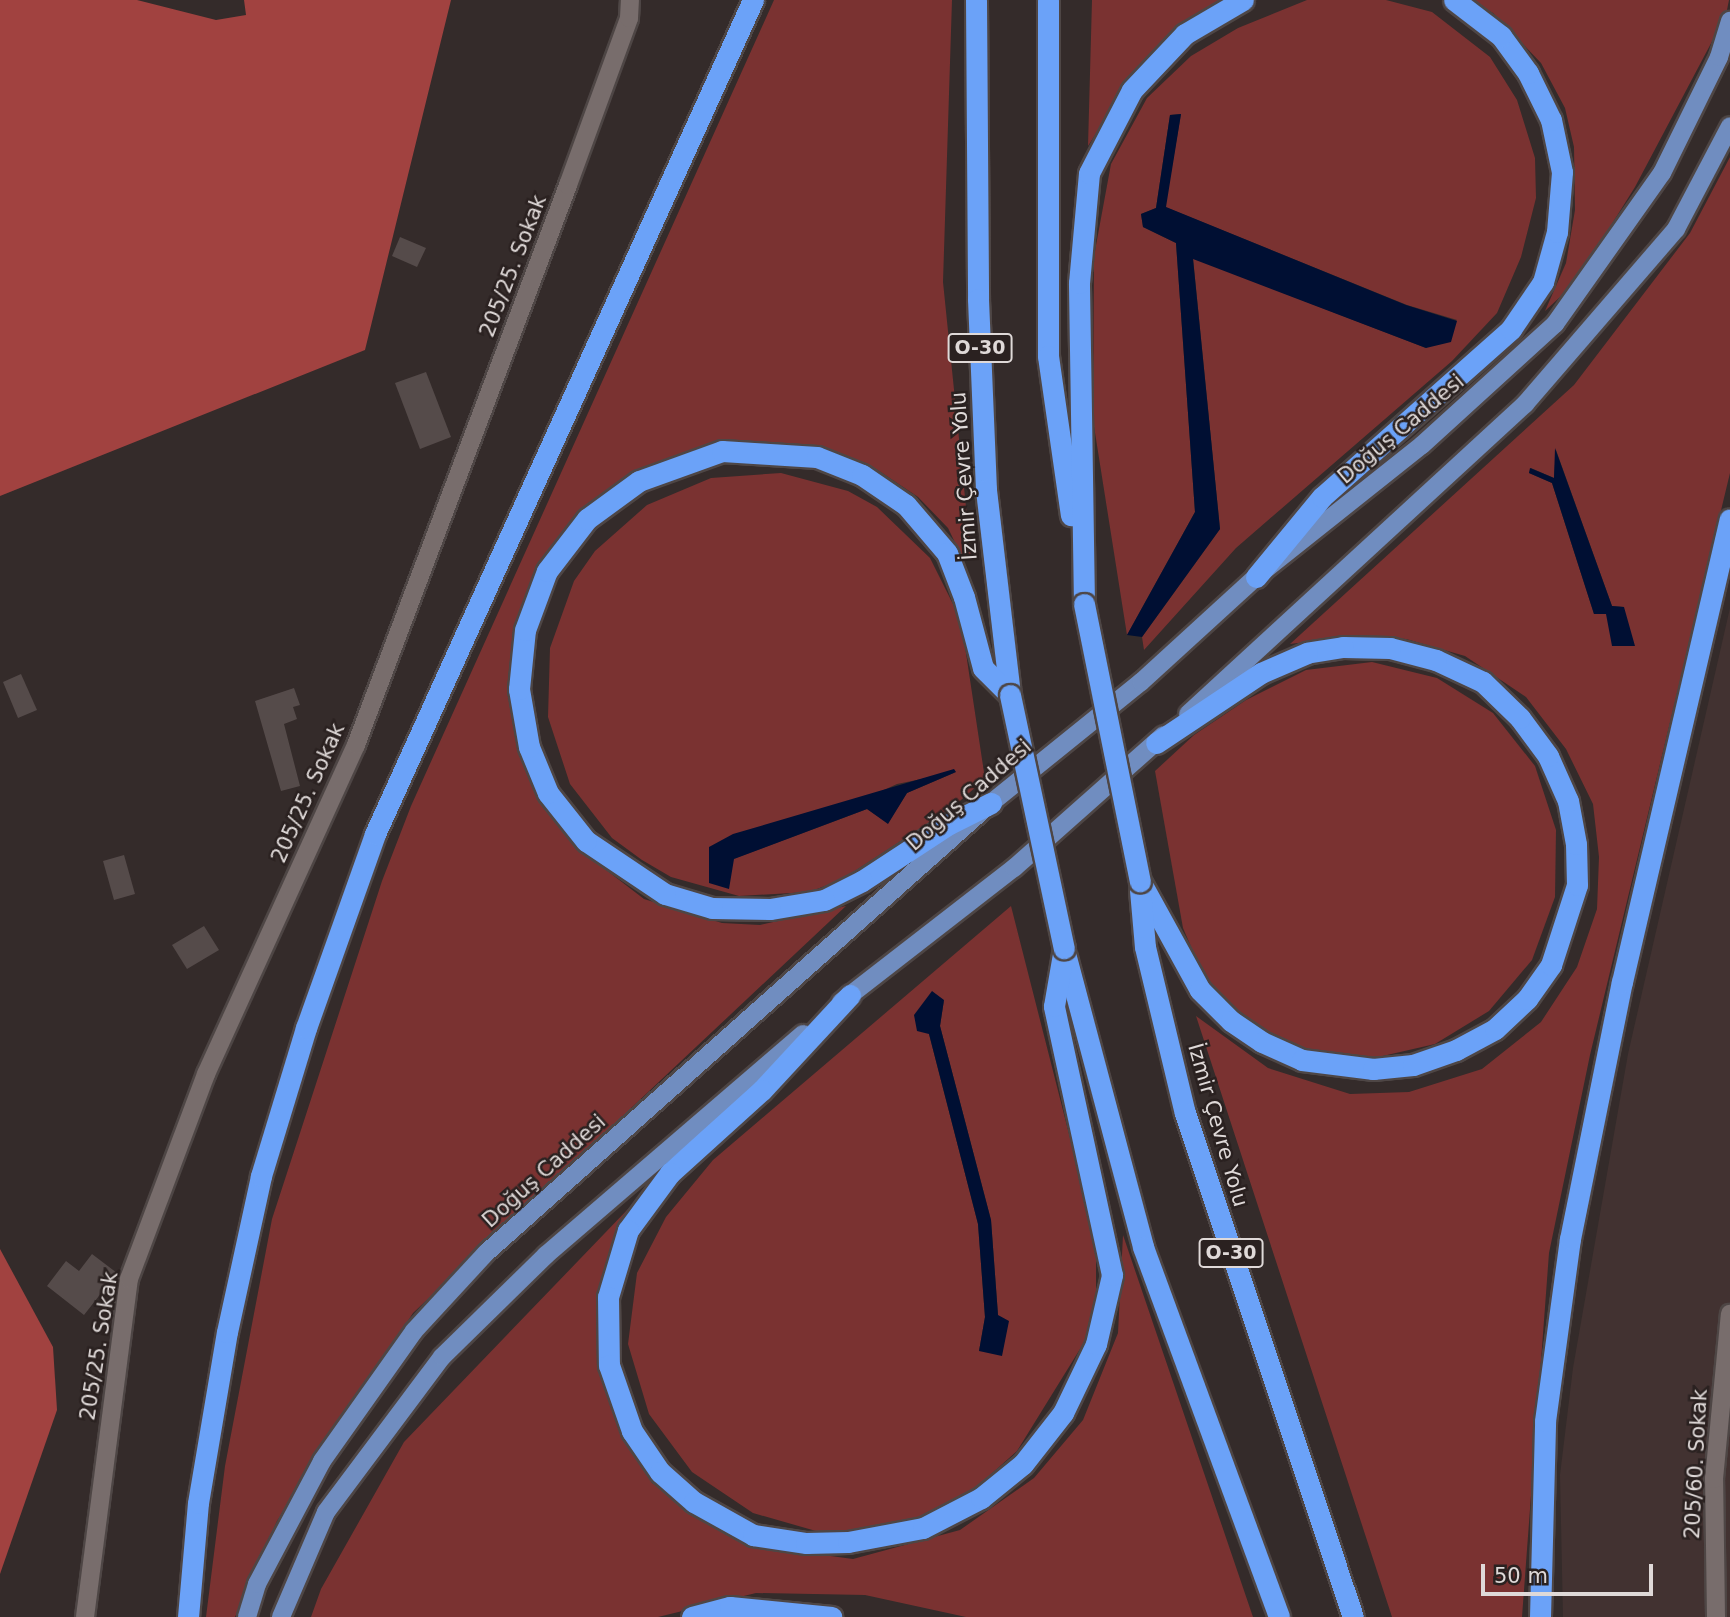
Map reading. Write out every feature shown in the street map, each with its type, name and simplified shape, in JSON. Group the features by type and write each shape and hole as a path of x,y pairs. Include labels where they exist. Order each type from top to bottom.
{"highway":[{"path":"188,1617 198,1503 227,1332 261,1176 306,1028 375,834 752,0"},
{"name":"İzmir Çevre Yolu","path":"976,0 978,299 986,490 1010,695"},
{"name":"O-30","path":"1048,0 1048,356 1084,604 1140,881"},
{"path":"1084,604 1079,283 1089,173 1132,90 1185,34 1243,0"},
{"path":"1256,577 1322,497 1511,330 1543,282 1557,232 1562,172 1551,120 1528,73 1501,36 1454,0"},
{"path":"991,803 949,824 862,881 824,900 770,909 712,908 665,894 586,841 548,793 529,747 519,689 525,630 547,571 579,530 639,481 722,452 817,457 862,475 906,505 947,553 964,597 983,668 1010,695"},
{"path":"1541,1617 1545,1420 1570,1239 1622,982 1730,519"},
{"path":"1140,881 1200,990 1231,1021 1262,1042 1302,1060 1373,1069 1413,1065 1456,1050 1495,1028 1527,999 1552,965 1577,885 1576,844 1568,801 1548,756 1520,718 1483,682 1436,660 1390,648 1343,647 1307,653 1261,673 1156,743"},
{"name":"O-30","path":"1010,695 1064,948 1143,1247 1279,1617"},
{"name":"İzmir Çevre Yolu","path":"1140,881 1144,947 1185,1113 1353,1617"},
{"path":"850,995 762,1090 670,1173 628,1230 608,1297 608,1365 632,1431 660,1472 695,1502 752,1535 806,1543 848,1542 923,1528 981,1498 1023,1464 1063,1413 1096,1344 1112,1275 1054,1006 1064,948"},
{"path":"692,1617 730,1607 832,1617"}],"main road":[{"name":"Doğuş Caddesi","path":"247,1617 257,1584 322,1461 414,1331 486,1253 991,803 1140,682 1256,577 1422,445 1555,324 1661,173 1719,57 1730,22"},
{"path":"281,1617 326,1512 442,1357 545,1255 850,995 1014,868 1156,743 1525,404 1676,229 1730,126"}],"street":[{"name":"205/25. Sokak","path":"85,1617 129,1279 206,1074 361,732 568,185 629,18 631,0"},
{"name":"205/60. Sokak","path":"1716,1617 1714,1479 1730,1314"}],"shaded area":[{"path":"0,0 137,0 216,20 246,15 244,0 451,0 365,350 0,496"},
{"path":"774,0 952,0 943,282 971,556 961,555 948,528 918,497 876,469 814,446 721,443 602,500 518,629 548,804 588,856 644,899 722,923 760,925 846,906 413,1313 277,1521 235,1617 206,1617 225,1466 272,1219 382,881 411,806"},
{"path":"1092,0 1228,0 1127,85 1088,146"},
{"path":"1307,0 1386,0 1432,12 1490,57 1517,100 1535,158 1536,198 1521,257 1497,313 1452,361 1236,548 1144,650 1142,637 1220,529 1193,258 1426,348 1457,320 1407,305 1165,207 1181,114 1170,115 1156,208 1141,214 1143,227 1176,243 1195,512 1127,635 1093,420 1094,256 1111,164 1147,98 1191,56 1238,28"},
{"path":"1470,0 1729,0 1726,15 1635,187 1575,283 1545,311 1566,263 1575,210 1574,147 1565,108 1541,63 1493,13"},
{"path":"1730,157 1730,473 1590,1055 1549,1253 1522,1617 1392,1617 1196,1016 1268,1068 1350,1094 1409,1092 1482,1069 1541,1022 1577,967 1597,909 1599,857 1593,804 1566,749 1526,697 1465,656 1406,639 1353,636 1290,644 1574,385 1690,233","holes":["1556,450 1612,606 1624,607 1594,614 1552,483 1529,473 1531,468 1554,478"]},
{"path":"781,473 848,491 877,507 930,558 961,620 985,779 953,807 841,880 809,892 739,896 671,877 642,860 612,838 570,784 548,717 550,648 574,581 595,551 647,505 711,478","holes":["956,772 907,793 888,823 867,809 733,859 897,784"]},
{"path":"1730,608 1730,1617 1563,1617 1560,1475 1573,1368 1628,1054"},
{"path":"1372,662 1437,678 1493,713 1535,766 1556,830 1555,897 1532,960 1489,1011 1435,1044 1374,1058 1311,1052 1254,1026 1207,984 1183,928 1155,771 1194,735 1246,700 1306,670"},
{"path":"1011,906 1096,1240 1096,1297 1085,1341 1017,1451 962,1500 895,1528 823,1533 753,1513 692,1472 649,1414 628,1344 637,1273 666,1217 713,1160","holes":["944,1000 940,1026 991,1220 998,1315 979,1351 985,1317 978,1224 929,1034"]},
{"path":"629,1208 599,1305 602,1381 652,1483 756,1546 853,1559 960,1530 1034,1478 1083,1420 1118,1333 1123,1235 1253,1617 966,1617 865,1595 756,1593 658,1617 311,1617 321,1589 404,1442"},
{"path":"0,1249 53,1347 57,1410 0,1574"}],"water":[{"path":"1181,114 1166,207 1406,305 1457,321 1451,342 1426,348 1193,259 1220,529 1142,637 1127,635 1195,512 1176,243 1143,227 1141,214 1156,208 1170,115"},
{"path":"1555,448 1612,606 1624,607 1635,646 1612,646 1606,614 1594,614 1552,483 1529,473 1530,468 1554,478"},
{"path":"954,769 956,772 907,793 888,824 867,809 734,859 729,889 709,883 709,847 733,834"},
{"path":"932,991 944,1000 940,1026 991,1220 998,1315 1009,1321 1002,1356 979,1351 985,1317 978,1224 929,1034 917,1031 914,1015"}],"building":[{"path":"400,237 426,248 417,267 392,256"},
{"path":"426,372 451,437 420,449 395,383"},
{"path":"21,674 37,710 18,718 3,682"},
{"path":"294,688 300,705 293,707 297,719 284,724 300,786 281,791 255,701"},
{"path":"124,855 135,894 114,900 103,861"},
{"path":"204,926 219,950 187,969 172,945"},
{"path":"92,1254 117,1273 84,1315 47,1286 66,1261 79,1271"}]}
